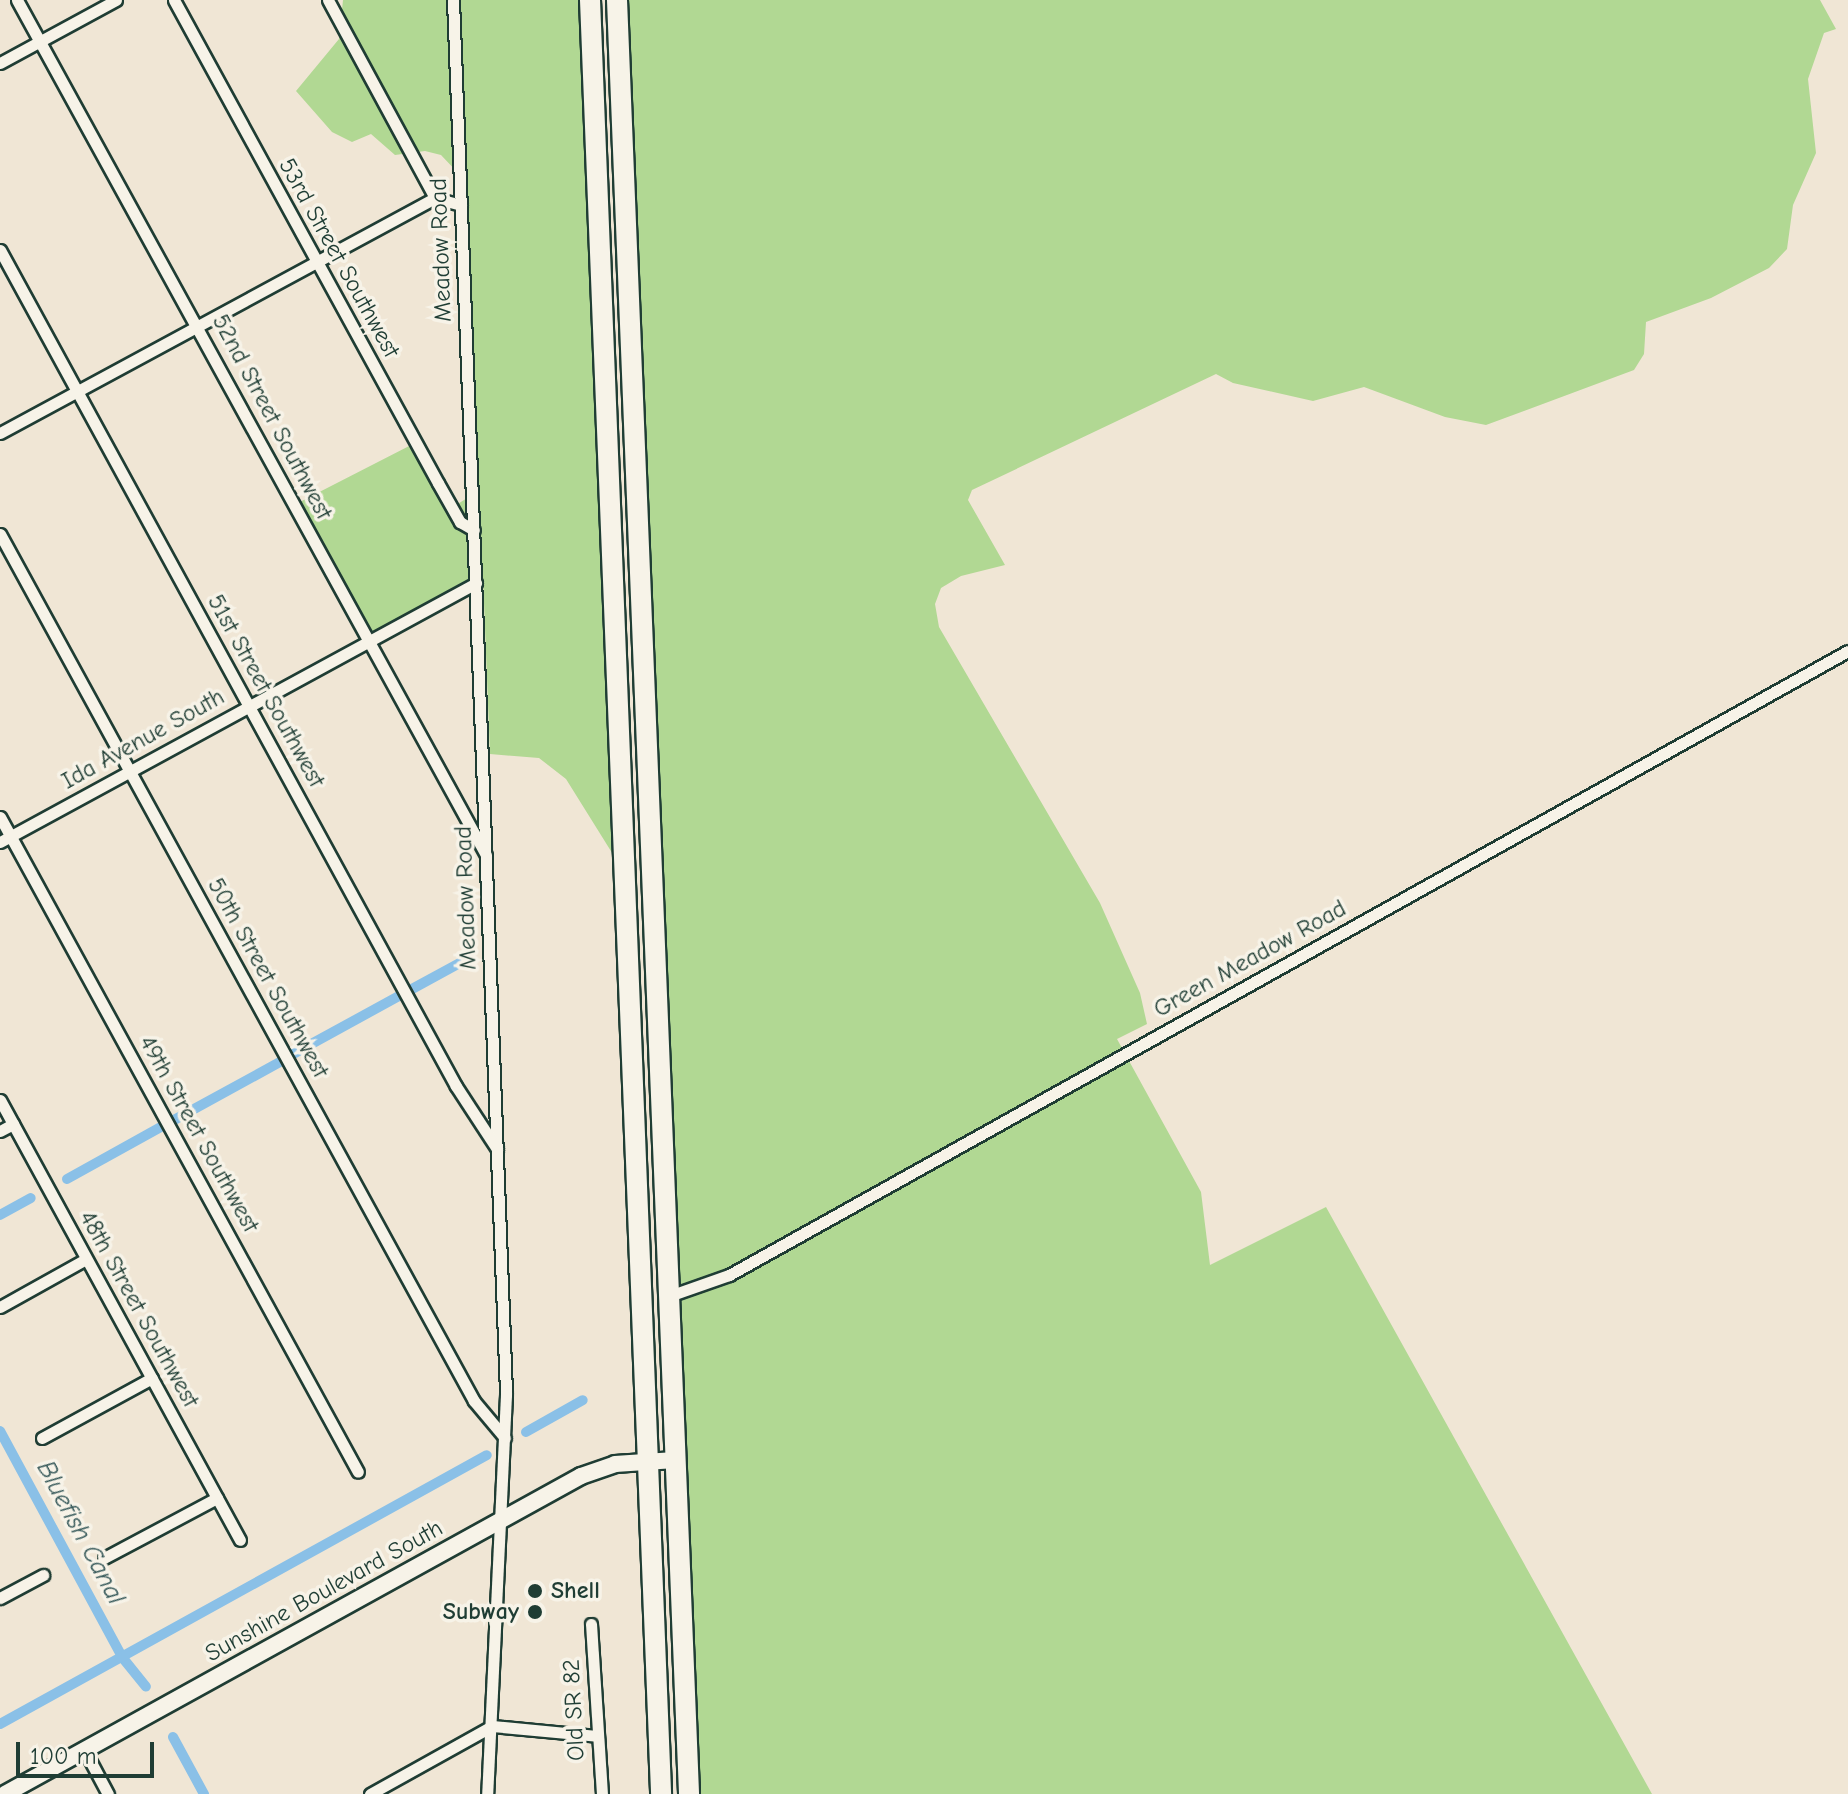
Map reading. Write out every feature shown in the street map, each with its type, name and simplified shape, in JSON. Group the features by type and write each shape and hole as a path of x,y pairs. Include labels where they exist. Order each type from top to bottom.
{"highway":[{"path":"590,0 661,1794"},
{"path":"617,0 689,1794"},
{"path":"596,163 624,162"}],"street":[{"name":"52nd Street Southwest","path":"17,0 486,857"},
{"path":"0,63 116,0"},
{"name":"53rd Street Southwest","path":"174,0 460,522 474,530"},
{"path":"328,0 435,198"},
{"name":"Meadow Road","path":"453,0 497,1149 505,1438 487,1794"},
{"path":"0,433 435,198 461,205"},
{"name":"51st Street Southwest","path":"0,250 456,1086 497,1149"},
{"name":"50th Street Southwest","path":"0,534 474,1401 505,1438"},
{"name":"Ida Avenue South","path":"5,839 476,583"},
{"name":"Green Meadow Road","path":"669,1296 729,1275 1848,651"},
{"name":"49th Street Southwest","path":"0,817 5,839 358,1472"},
{"name":"48th Street Southwest","path":"0,1100 240,1540"},
{"path":"0,1131 13,1124"},
{"path":"0,1307 86,1259"},
{"path":"42,1438 152,1378"},
{"name":"Sunshine Boulevard South","path":"5,1794 593,1471 675,1460"},
{"path":"104,1558 217,1498"},
{"path":"0,1598 43,1575"},
{"name":"Old SR 82","path":"591,1624 602,1794"},
{"path":"370,1794 492,1726 597,1736"},
{"path":"85,1751 108,1794"}],"green space":[{"path":"343,0 585,0 619,864 566,779 539,758 490,754 483,578 367,638 294,505 415,443 453,507 475,493 459,174 441,155 425,151 395,155 371,134 352,142 332,132 296,91 339,39"},
{"path":"623,0 1820,0 1836,29 1824,33 1808,79 1816,153 1793,205 1787,249 1769,268 1711,298 1646,322 1644,354 1634,370 1486,425 1445,417 1364,387 1313,401 1233,383 1216,374 972,490 968,500 1005,565 961,576 941,588 935,604 939,627 1100,903 1140,993 1147,1024 1117,1039 1201,1192 1210,1265 1326,1207 1652,1794 694,1794"}],"waterway":[{"path":"412,989 467,959"},
{"path":"293,1054 399,996"},
{"path":"174,1120 280,1062"},
{"path":"67,1179 161,1127"},
{"path":"0,1215 31,1198"},
{"path":"526,1432 583,1400"},
{"name":"Bluefish Canal","path":"0,1431 122,1657 146,1687"},
{"path":"0,1724 487,1455"},
{"path":"173,1737 204,1794"}],"place":[{"name":"Shell","path":"535,1591"},
{"name":"Subway","path":"535,1612"}]}
